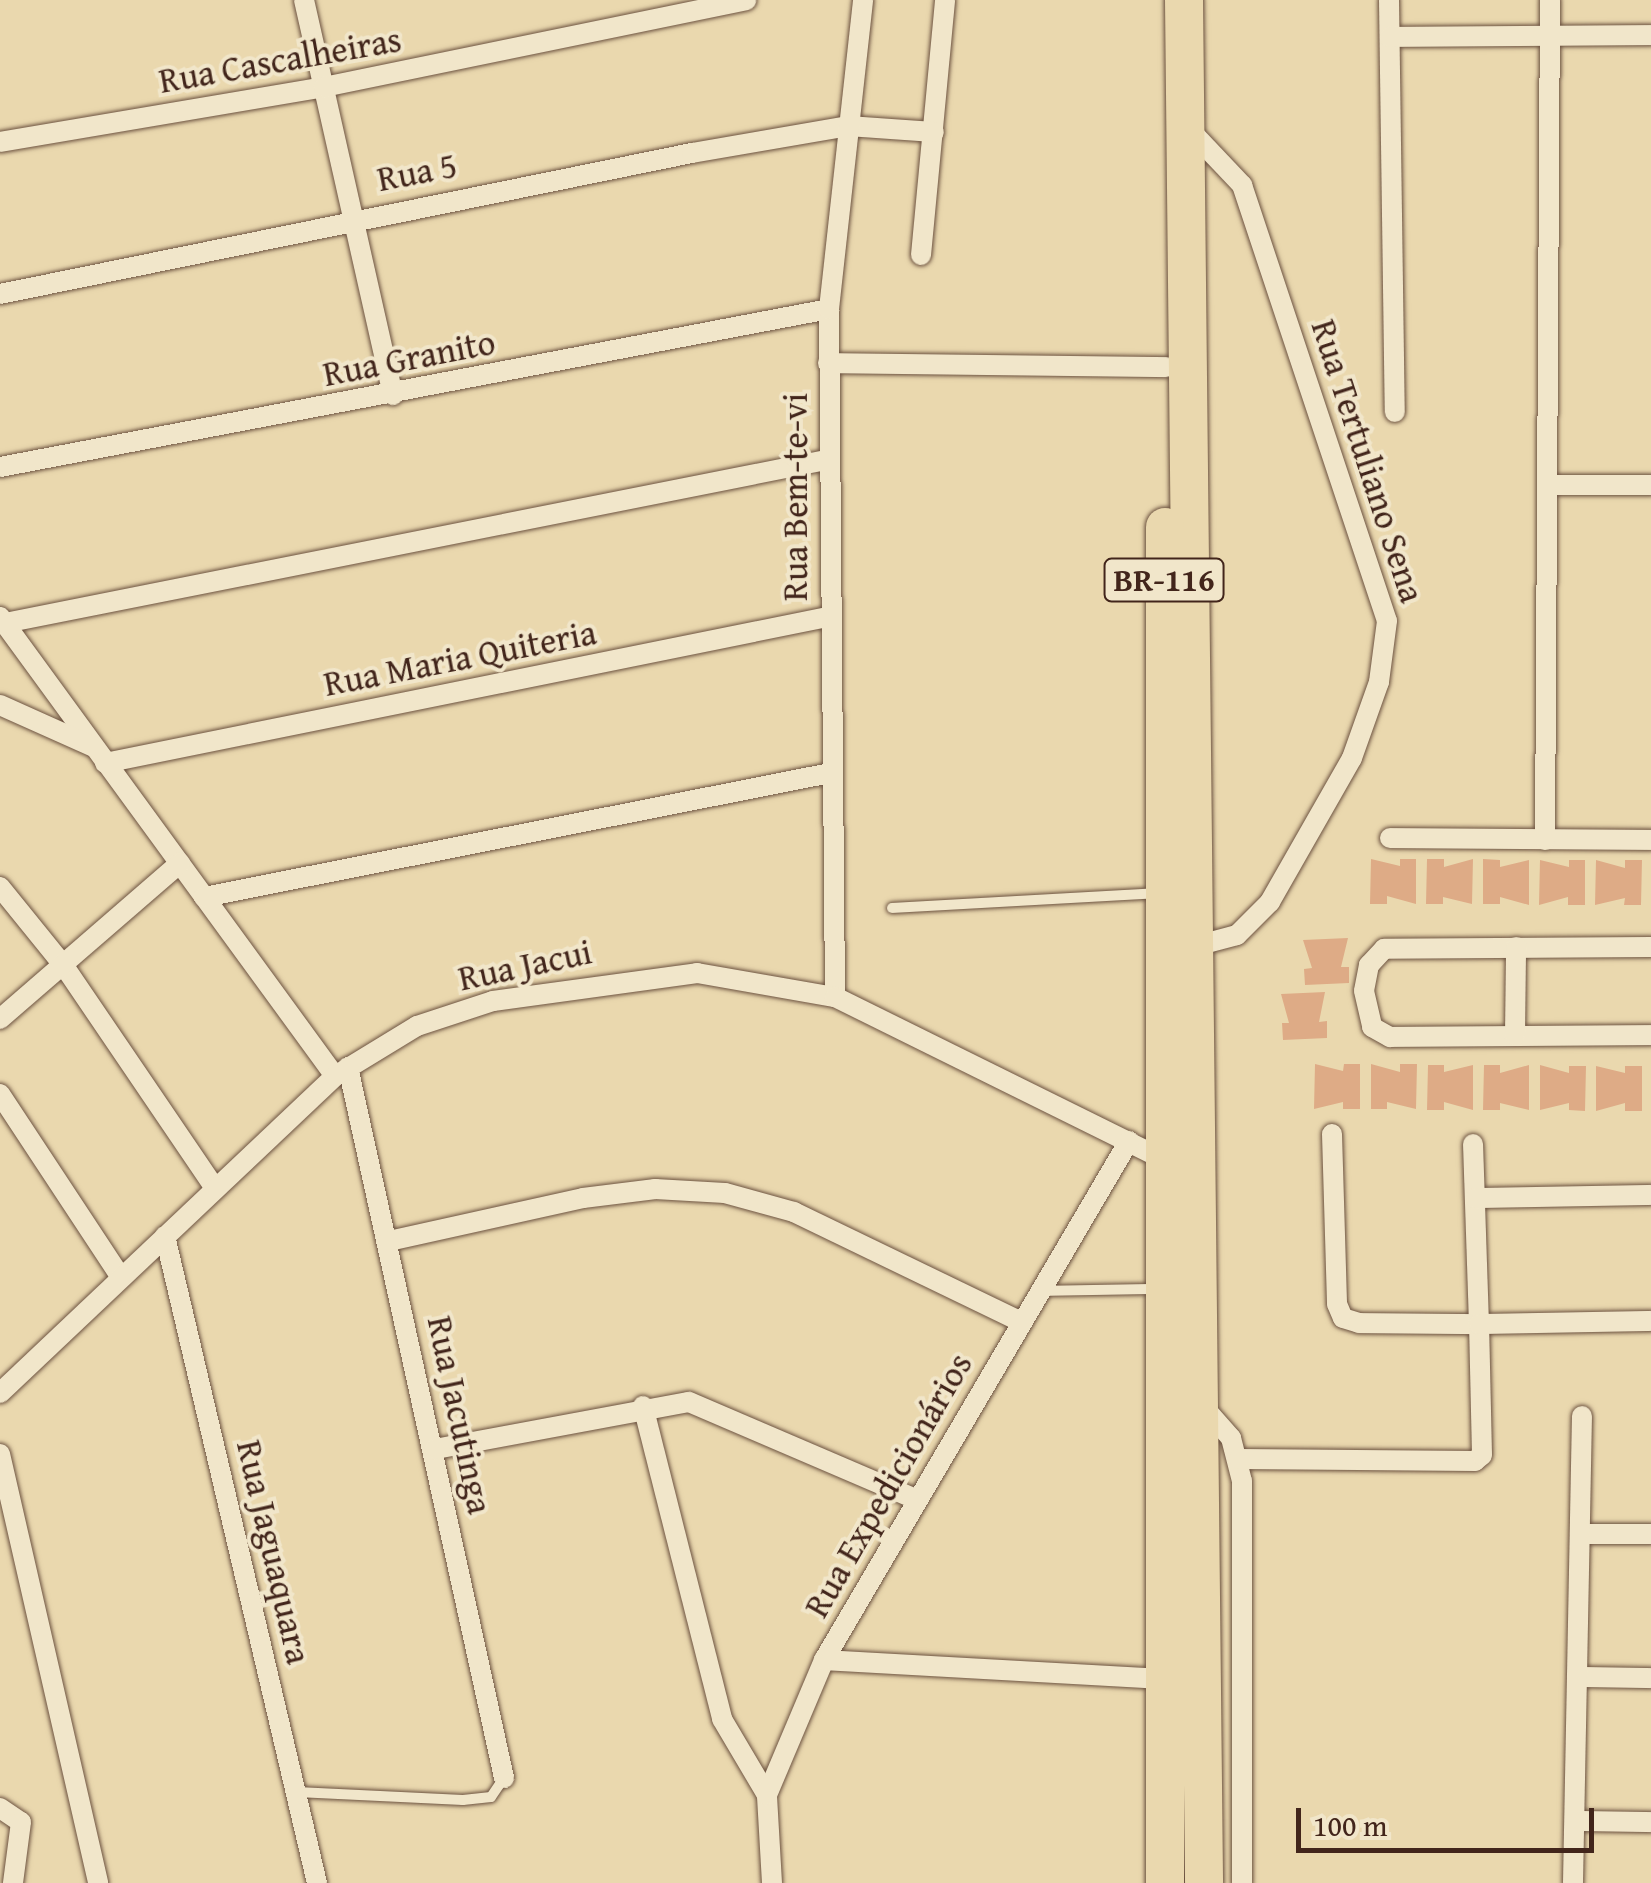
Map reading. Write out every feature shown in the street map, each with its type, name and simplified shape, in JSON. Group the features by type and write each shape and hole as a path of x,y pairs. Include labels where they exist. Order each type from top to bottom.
{"highway":[{"path":"1165,1883 1166,1679 1185,1403 1192,946 1188,128 1180,7"},
{"name":"BR-116","path":"1164,1160 1166,368 1180,7"},
{"path":"1164,1160 1166,1289 1185,1403 1204,1883"}],"street":[{"path":"304,0 356,216 393,394"},
{"name":"Rua Cascalheiras","path":"0,142 324,87 746,0"},
{"name":"Rua Bem-te-vi","path":"835,997 827,617 829,308 863,0"},
{"path":"920,255 945,0"},
{"path":"1389,0 1396,412"},
{"path":"1545,840 1550,0"},
{"path":"1390,37 1651,35"},
{"name":"Rua 5","path":"0,294 356,216 848,126 934,132"},
{"name":"Rua Tertuliano Sena","path":"1188,128 1242,185 1387,621 1379,682 1352,758 1270,902 1237,935 1192,946"},
{"name":"Rua Granito","path":"0,468 829,308"},
{"path":"828,363 1166,368"},
{"path":"342,1072 204,897 2,620 826,460"},
{"path":"1547,485 1651,485"},
{"name":"Rua Maria Quiteria","path":"100,755 827,617"},
{"path":"0,705 100,755"},
{"path":"204,897 830,773"},
{"path":"1390,838 1651,840"},
{"path":"0,1019 180,862"},
{"path":"0,888 64,966 214,1188"},
{"path":"1515,1035 1516,947"},
{"path":"1651,947 1384,949 1369,964 1364,991 1370,1022 1383,1035 1651,1034"},
{"name":"Rua Jacui","path":"0,1393 120,1276 342,1072 458,1011 608,981 697,973 835,997 1164,1160"},
{"name":"Rua Jacutinga","path":"342,1072 389,1241 504,1778"},
{"path":"0,1094 120,1276"},
{"path":"1332,1134 1340,1314 1360,1323 1651,1321"},
{"name":"Rua Expedicionários","path":"772,1883 768,1795 824,1660 913,1498 1128,1141"},
{"path":"1239,1459 1479,1460 1473,1144"},
{"path":"389,1241 583,1198 655,1189 725,1193 794,1212 1022,1322"},
{"path":"1476,1198 1651,1195"},
{"name":"Rua Jaguaquara","path":"165,1236 316,1883"},
{"path":"435,1449 642,1406 689,1402 736,1416 913,1498"},
{"path":"1185,1403 1224,1426 1239,1459 1242,1883"},
{"path":"642,1406 722,1719 768,1795"},
{"path":"1573,1883 1582,1416"},
{"path":"0,1454 98,1883"},
{"path":"1581,1534 1651,1534"},
{"path":"824,1660 1166,1679"},
{"path":"1578,1677 1651,1678"},
{"path":"5,1809 21,1822 13,1883"},
{"path":"1576,1821 1651,1822"}],"lane":[{"path":"892,908 1162,893"},
{"path":"1040,1291 1166,1289"},
{"path":"297,1792 464,1800 491,1797 504,1778"}],"building":[{"path":"1371,859 1400,866 1400,859 1416,859 1416,904 1387,896 1387,904 1370,904"},
{"path":"1427,859 1444,859 1444,867 1473,859 1472,904 1443,897 1443,904 1426,904"},
{"path":"1483,859 1500,860 1500,867 1529,860 1529,905 1500,897 1500,904 1483,904"},
{"path":"1540,860 1569,867 1569,860 1585,860 1585,905 1568,905 1568,897 1539,905"},
{"path":"1596,860 1625,868 1625,860 1642,860 1641,905 1624,905 1625,898 1595,905"},
{"path":"1348,938 1341,967 1349,967 1349,983 1305,985 1304,969 1312,968 1303,940"},
{"path":"1325,992 1319,1022 1327,1021 1327,1038 1283,1040 1282,1023 1289,1023 1281,994"},
{"path":"1315,1064 1343,1071 1344,1064 1360,1064 1360,1109 1343,1109 1343,1102 1314,1109"},
{"path":"1371,1064 1400,1072 1400,1064 1417,1064 1416,1109 1387,1102 1387,1109 1371,1109"},
{"path":"1428,1065 1444,1065 1444,1072 1473,1065 1473,1110 1444,1102 1444,1110 1427,1110"},
{"path":"1484,1065 1500,1065 1500,1073 1529,1065 1529,1110 1500,1103 1500,1110 1483,1110"},
{"path":"1540,1065 1569,1073 1569,1066 1586,1066 1585,1111 1569,1110 1569,1103 1540,1110"},
{"path":"1596,1066 1625,1073 1625,1066 1642,1066 1642,1111 1625,1111 1625,1103 1596,1111"}]}
